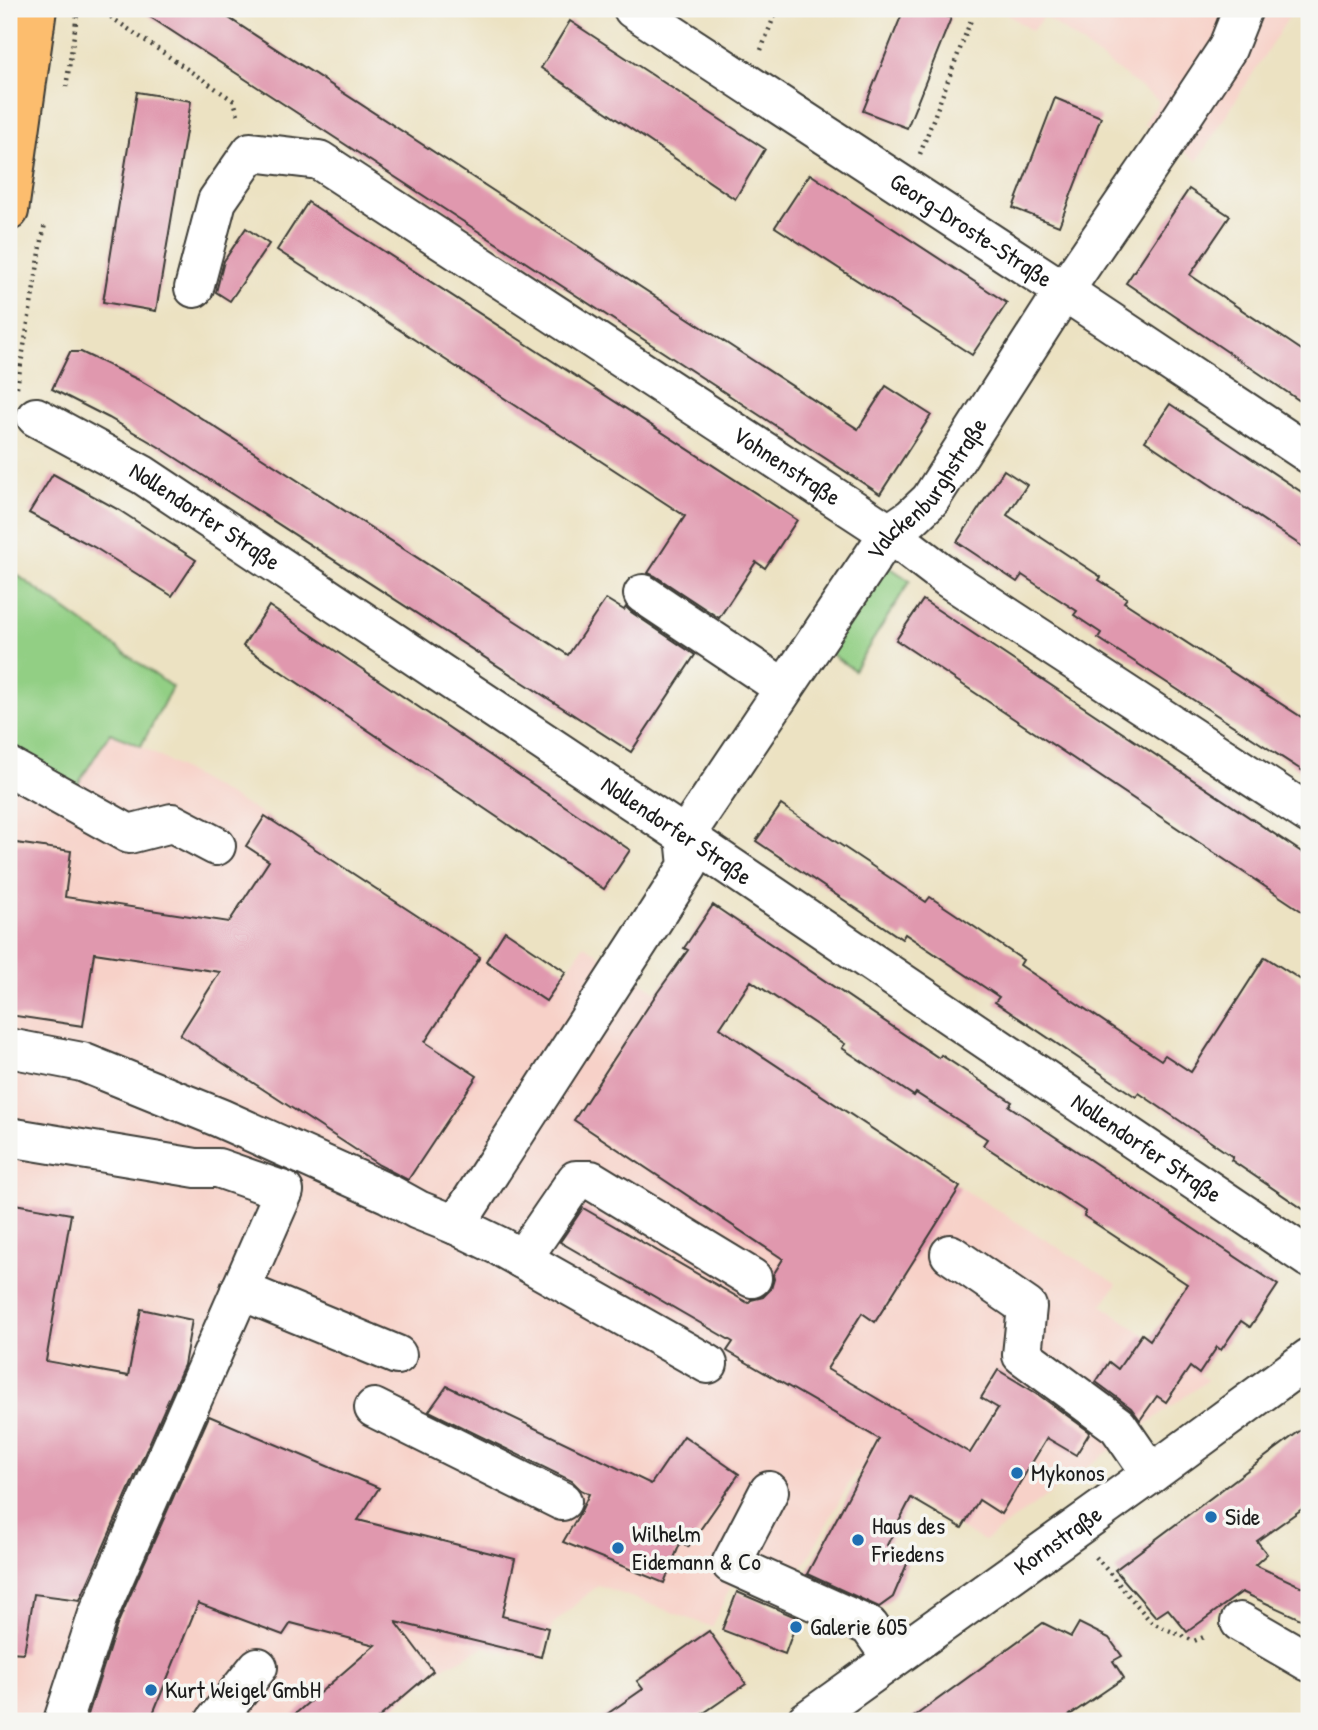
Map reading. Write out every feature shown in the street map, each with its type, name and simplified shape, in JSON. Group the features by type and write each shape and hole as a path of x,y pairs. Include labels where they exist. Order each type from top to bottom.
{"main road":[{"path":"9,211 37,9"}],"street":[{"name":"Georg-Droste-Straße","path":"633,9 1309,454"},
{"name":"Valckenburghstraße","path":"685,836 889,533 911,519 929,500 1064,291 1227,49 1243,9"},
{"path":"194,288 217,201 251,152"},
{"name":"Vohnenstraße","path":"251,152 319,160 889,533 948,578 1309,814"},
{"name":"Nollendorfer Straße","path":"36,417 143,475 685,836 1309,1258"},
{"path":"643,594 784,688"},
{"path":"9,767 129,834 172,822 216,846"},
{"path":"456,1225 688,866 685,836"},
{"path":"9,1048 82,1062 220,1118 389,1194 522,1259 708,1364"},
{"path":"9,1137 196,1168 218,1168 284,1191 97,1617 63,1721"},
{"path":"522,1259 576,1181 591,1180 752,1278"},
{"path":"950,1254 1027,1307 1022,1355 1118,1426 1151,1474"},
{"path":"240,1290 397,1355"},
{"name":"Kornstraße","path":"806,1721 1309,1358"},
{"path":"374,1408 562,1501"},
{"path":"769,1491 731,1564 869,1626 892,1659"},
{"path":"1240,1622 1309,1662"},
{"path":"215,1721 258,1667"}],"path":[{"path":"99,9 234,101 251,152"},
{"path":"906,189 971,20"},
{"path":"1073,1530 1153,1623 1194,1641 1240,1622"}],"shaded area":[{"path":"999,9 1294,9 1197,161 1144,124 1159,101 1044,16 1032,31"},
{"path":"110,733 141,746 265,816 546,1001 584,945 657,992 660,989 960,1187 1117,1284 1102,1305 1208,1380 984,1541 856,1471 784,1602 733,1581 712,1627 598,1585 553,1624 542,1661 484,1647 437,1671 379,1721 9,1721 9,753"}],"green space":[{"path":"876,558 910,581 854,670 808,638"},
{"path":"9,569 172,687 141,746 110,733 76,787 9,753"}],"building":[{"path":"138,9 215,9 858,429 886,386 931,415 880,494"},
{"path":"904,9 929,9 951,18 907,128 863,111"},
{"path":"570,21 765,149 735,199 541,68"},
{"path":"137,92 191,101 156,311 103,302"},
{"path":"1055,98 1101,117 1059,226 1013,208"},
{"path":"810,174 1007,303 972,355 775,227"},
{"path":"1189,189 1230,216 1190,275 1309,355 1309,407 1126,283"},
{"path":"308,202 797,520 765,568 756,562 719,618 648,573 685,516 277,250"},
{"path":"246,228 269,244 230,301 216,292 224,261"},
{"path":"70,352 81,352 170,398 568,655 606,599 624,610 626,607 695,655 631,752 159,447 52,389"},
{"path":"1170,404 1309,497 1309,551 1145,441"},
{"path":"1004,470 1027,485 1007,515 1101,577 1099,580 1127,598 1124,602 1309,722 1309,775 1098,638 1101,633 1074,615 1077,611 1022,575 1017,582 957,542"},
{"path":"53,474 119,510 196,560 172,596 94,547 29,513"},
{"path":"923,600 1309,857 1309,916 896,640"},
{"path":"269,606 630,850 604,889 243,646"},
{"path":"781,805 926,902 930,897 954,913 1023,960 1020,965 1161,1060 1165,1055 1191,1072 1265,957 1309,985 1309,1213 1139,1093 1136,1097 995,1002 999,997 905,934 902,939 756,841"},
{"path":"265,816 480,957 425,1042 477,1076 408,1180 379,1165 180,1035 220,972 94,953 83,1026 9,1015 9,842 71,851 65,897 229,922 269,861 246,846"},
{"path":"713,905 939,1058 941,1055 1012,1102 1009,1106 1278,1285 1250,1327 1241,1321 1221,1350 1217,1347 1199,1374 1190,1367 1166,1402 1157,1396 1140,1420 1131,1408 1096,1382 1109,1362 1118,1369 1142,1334 1150,1340 1187,1284 1084,1216 1086,1212 983,1145 987,1139 916,1093 914,1096 842,1048 845,1044 751,981 720,1028 960,1187 875,1322 862,1313 827,1369 970,1453 998,1408 981,1398 998,1370 1036,1393 1090,1432 1076,1455 1047,1438 1001,1514 979,1500 962,1528 911,1498 887,1545 910,1557 893,1597 879,1607 807,1574 879,1439 727,1351 733,1342 560,1242 583,1208 748,1303 763,1297 771,1289 773,1275 783,1259 574,1120 688,950 684,948"},
{"path":"505,931 566,972 546,1001 486,961"},
{"path":"9,1203 71,1214 46,1361 128,1376 141,1309 192,1320 184,1365 80,1600 34,1594 24,1653 9,1652"},
{"path":"447,1386 651,1484 684,1436 739,1474 688,1547 681,1541 664,1583 563,1542 589,1494 572,1481 429,1411"},
{"path":"209,1416 379,1488 358,1520 515,1559 502,1616 548,1628 541,1657 396,1622 433,1671 375,1721 287,1721 375,1645 291,1623 283,1635 198,1603 150,1721 86,1721 117,1625"},
{"path":"1309,1424 1309,1504 1257,1541 1267,1554 1255,1565 1309,1590 1309,1623 1242,1592 1187,1632 1168,1609 1156,1617 1115,1570"},
{"path":"737,1592 798,1618 785,1654 722,1630"},
{"path":"1043,1623 1071,1637 1079,1623 1109,1638 1122,1656 1113,1661 1124,1678 1061,1721 908,1721"},
{"path":"709,1631 746,1684 692,1721 597,1721 643,1689 637,1681"}],"place":[{"name":"Mykonos","path":"1017,1473"},
{"name":"Side","path":"1211,1517"},
{"name":"Haus des Friedens","path":"858,1540"},
{"name":"Wilhelm Eidemann & Co","path":"618,1548"},
{"name":"Galerie 605","path":"796,1627"},
{"name":"Kurt Weigel GmbH","path":"151,1690"}]}
